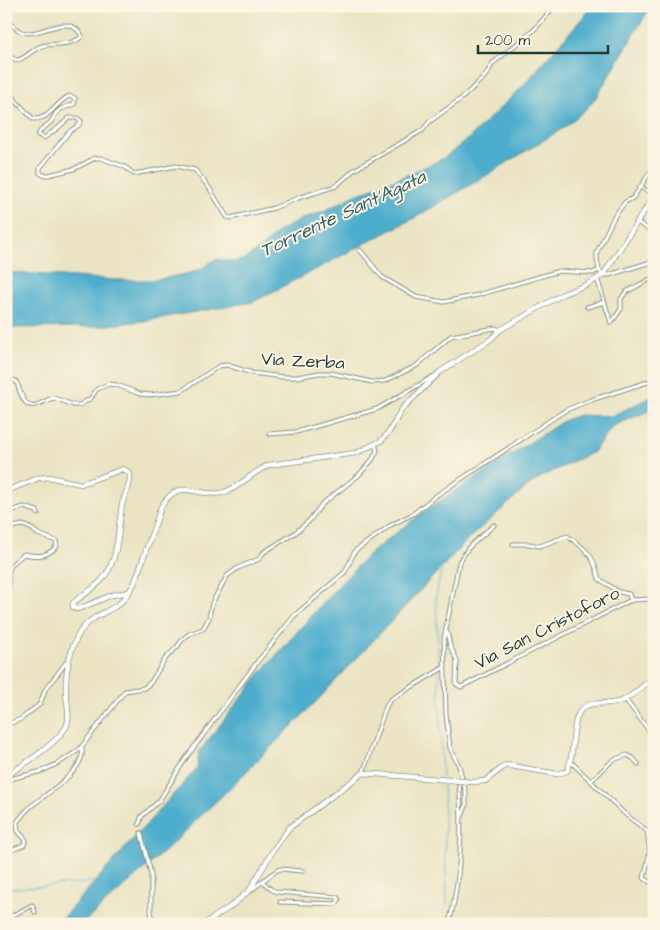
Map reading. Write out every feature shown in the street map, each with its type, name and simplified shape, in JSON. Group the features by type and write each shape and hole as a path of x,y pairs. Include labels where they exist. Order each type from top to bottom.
{"street":[{"path":"6,83 16,101 33,119 52,112 62,99 68,96 75,98 74,104 61,109 51,122 39,132 38,135 44,138 69,118 78,118 81,121 79,125 69,132 40,168 40,173 43,175 74,169 95,158 108,160 125,167 134,174 176,166 189,168 199,173 227,217 230,218 274,208 336,186 354,170 423,130 429,122 462,98 486,75 493,63 533,31 555,6"},
{"path":"6,20 20,32 30,33 59,25 76,28 81,37 76,41 43,46 32,51 23,59 16,60 6,54"},
{"path":"601,273 596,259 597,252 614,217 625,202 633,198 654,166"},
{"path":"270,434 296,432 377,409 439,372 500,330 563,294 597,278 654,195 640,187"},
{"path":"637,222 654,233"},
{"path":"360,250 382,277 416,297 444,302 478,295 559,272 570,271 609,275 654,261"},
{"path":"597,278 611,323 621,310 621,299 626,292 654,277"},
{"path":"587,308 604,302"},
{"name":"Via Zerba","path":"6,379 16,382 24,401 28,405 34,406 54,398 73,405 80,405 92,398 97,389 109,384 117,384 140,394 150,395 181,391 219,366 227,364 252,373 282,377 331,373 372,382 385,381 416,366 451,336 495,328 500,330"},
{"path":"6,777 34,758 66,727 68,720 66,677 70,658 79,634 86,623 117,606 129,592 135,582 162,507 168,497 175,492 188,489 214,494 222,493 232,489 257,470 269,465 356,453 381,442 389,432 402,408 439,372"},
{"path":"139,824 142,816 158,801 186,758 258,661 294,616 345,572 355,552 391,525 413,514 437,495 566,410 654,380"},
{"path":"6,777 10,779 42,771 59,763 81,748 125,691 144,688 151,682 165,659 178,647 182,640 189,634 203,629 209,618 212,603 227,576 238,568 258,559 264,552 295,533 309,521 322,504 359,475 377,451 376,444"},
{"path":"6,491 39,478 49,477 81,484 123,469 129,472 131,477 122,504 117,544 112,562 106,576 73,604 73,607 76,609 81,608 112,595 129,592"},
{"path":"6,512 24,507 37,511 38,514"},
{"path":"6,528 23,525 38,534 56,541 57,546 43,556 24,554 12,563 8,570 9,588"},
{"path":"462,816 466,806 466,793 459,766 450,748 443,669 444,639 459,562 469,547 494,525"},
{"path":"513,544 540,546 568,536 591,554 599,579 619,592 630,594 631,601"},
{"name":"Via San Cristoforo","path":"447,631 450,646 457,660 456,684 461,687 631,601 654,599"},
{"path":"6,725 21,719 40,704 45,690 70,658"},
{"path":"249,891 289,828 362,773 390,700 443,669"},
{"path":"362,773 472,782 485,781 506,765 557,774 567,771 571,762 577,718 582,709 590,704 621,701 654,679"},
{"path":"625,698 654,737"},
{"path":"6,844 9,851 24,846 26,840 18,831 17,822 30,806 53,791 77,765 83,754 81,748"},
{"path":"591,781 613,760 627,755 638,764"},
{"path":"571,762 625,814 647,831 650,852 644,878 654,886"},
{"path":"449,924 458,883 462,816 459,781"},
{"path":"141,832 151,874 151,912 153,924"},
{"path":"204,924 230,907 275,871 280,869 304,871"},
{"path":"263,882 277,892 337,897 339,900 336,904 280,902"},
{"path":"6,919 32,906 34,912"}],"water":[{"name":"Torrente Sant'Agata","path":"590,6 651,6 597,96 586,109 565,127 418,216 253,302 143,321 92,327 6,328 6,272 115,280 153,280 186,274 201,269 217,259 234,262 245,259 261,248 279,231 304,218 444,158 468,139 522,87 585,15"},
{"path":"654,396 654,409 613,426 593,452 532,483 470,537 314,704 167,849 82,924 57,924 197,768 199,752 258,676 369,554 426,510 563,421 578,415 611,416"}],"waterway":[{"path":"442,565 436,597 442,777"},
{"path":"443,781 447,905"},
{"path":"6,889 95,881"}]}
